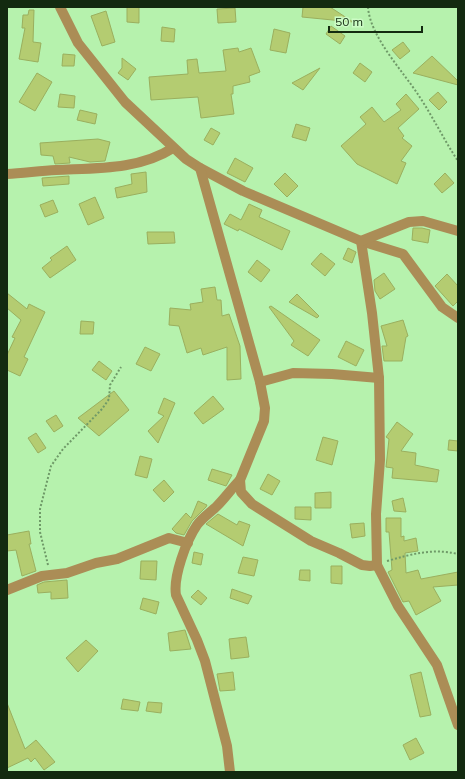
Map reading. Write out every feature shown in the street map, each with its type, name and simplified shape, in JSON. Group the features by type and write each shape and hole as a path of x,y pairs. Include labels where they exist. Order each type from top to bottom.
{"street":[{"path":"60,7 78,43 125,102 173,148 200,168 243,191 361,241 403,254 442,307 458,318"},
{"path":"7,174 119,167 151,159 173,148"},
{"path":"200,168 260,382 265,408 264,421 240,480 219,505 198,524 188,543 175,583 176,595 205,661 227,746 230,772"},
{"path":"361,241 409,222 424,221 458,231"},
{"path":"361,241 372,313 379,378 380,460 376,514 377,565 398,606 437,665 458,725"},
{"path":"260,382 293,373 332,374 379,378"},
{"path":"240,480 241,492 252,504 311,541 362,565 377,565"},
{"path":"7,590 29,580 50,574 67,573 96,563 117,559 169,538 188,543"}],"path":[{"path":"368,7 368,13 376,34 420,97 445,143 458,162"},
{"path":"50,574 40,532 40,508 51,466 63,449 79,431 95,418 106,404 109,399 110,385 122,367"},
{"path":"377,565 422,551 439,550 458,554"}],"building":[{"path":"127,7 139,7 139,23 127,22"},
{"path":"303,7 330,7 353,22 302,17"},
{"path":"235,8 236,22 218,23 217,9"},
{"path":"29,10 34,10 33,42 41,43 38,62 19,59 25,28 22,28 23,15 28,15"},
{"path":"106,11 115,42 102,46 91,16"},
{"path":"331,26 345,36 340,44 326,34"},
{"path":"162,27 175,29 174,42 161,41"},
{"path":"274,29 290,33 286,53 270,50"},
{"path":"403,42 410,51 400,59 392,50"},
{"path":"238,48 239,52 251,48 260,72 249,76 250,82 233,86 233,94 231,94 234,114 201,118 198,97 151,100 149,77 188,74 187,60 197,59 199,73 226,71 223,50"},
{"path":"63,54 75,55 74,66 62,66"},
{"path":"432,56 458,81 458,85 413,73"},
{"path":"122,58 136,69 128,80 118,73 122,68"},
{"path":"360,63 372,72 365,82 353,73"},
{"path":"320,68 303,90 292,83"},
{"path":"37,73 52,82 35,111 19,102"},
{"path":"438,92 447,102 439,110 429,100"},
{"path":"60,94 75,96 74,108 58,107"},
{"path":"406,94 419,109 398,128 404,136 402,138 412,146 401,161 406,163 397,184 357,164 341,146 366,124 360,117 372,107 384,122 401,110 396,104"},
{"path":"80,110 97,114 95,124 77,120"},
{"path":"296,124 310,128 306,141 292,137"},
{"path":"211,128 220,133 213,145 204,140"},
{"path":"98,139 110,142 105,161 90,162 69,157 70,163 55,164 53,156 41,155 40,143"},
{"path":"235,158 253,168 245,182 227,173"},
{"path":"146,172 147,192 117,198 115,188 132,184 131,174"},
{"path":"285,173 298,186 287,197 274,184"},
{"path":"445,173 454,183 442,193 434,184"},
{"path":"69,176 69,184 43,186 42,178"},
{"path":"95,197 104,218 88,225 79,204"},
{"path":"53,200 58,212 45,217 40,205"},
{"path":"249,204 262,210 259,217 290,231 282,250 239,229 238,231 224,224 230,214 241,220"},
{"path":"413,228 430,230 428,243 412,240"},
{"path":"147,232 174,232 175,243 148,244"},
{"path":"67,246 76,260 50,278 42,268 52,260 50,258"},
{"path":"348,248 356,252 352,263 343,259"},
{"path":"321,253 335,264 325,276 311,264"},
{"path":"257,260 270,270 261,282 248,272"},
{"path":"384,273 395,289 380,299 375,291 374,280"},
{"path":"447,274 458,286 458,301 453,306 435,286"},
{"path":"215,287 217,300 221,300 222,316 229,314 240,346 241,379 227,380 227,347 203,355 201,348 187,353 179,326 169,325 170,308 191,310 190,304 203,302 201,289"},
{"path":"7,293 27,309 29,304 45,312 24,357 28,359 20,376 7,370 7,355 15,338 12,337 21,320 7,308"},
{"path":"297,294 319,316 317,318 289,302"},
{"path":"271,306 320,340 308,356 291,345 294,341 269,307"},
{"path":"403,320 408,336 406,337 402,361 384,361 382,346 387,346 381,326"},
{"path":"81,321 94,322 93,334 80,334"},
{"path":"346,341 364,350 356,366 338,357"},
{"path":"145,347 160,354 151,371 136,364"},
{"path":"99,361 112,371 106,380 92,370"},
{"path":"114,391 129,410 99,436 78,418"},
{"path":"213,396 224,409 203,424 194,413"},
{"path":"164,398 175,403 158,443 148,431 164,416 158,413"},
{"path":"56,415 63,426 54,432 46,421"},
{"path":"397,422 413,434 401,451 416,453 415,465 439,470 437,482 392,478 393,468 386,467 389,439 386,437"},
{"path":"36,433 46,448 38,453 28,438"},
{"path":"323,437 338,441 332,465 316,460"},
{"path":"449,440 458,441 458,451 448,450"},
{"path":"140,456 152,459 147,478 135,475"},
{"path":"212,469 232,475 226,486 208,480"},
{"path":"268,474 280,481 272,495 260,489"},
{"path":"164,480 174,492 164,502 153,490"},
{"path":"331,492 331,508 315,508 315,493"},
{"path":"403,498 406,512 394,511 392,501"},
{"path":"198,501 207,505 206,507 192,521 184,535 176,533 172,529 186,513 191,518"},
{"path":"295,507 311,507 311,520 295,519"},
{"path":"218,514 237,525 239,521 250,525 243,546 206,524"},
{"path":"386,518 401,518 401,537 404,536 404,541 416,538 418,551 405,553 406,573 418,570 421,579 458,572 458,585 433,587 441,601 416,615 409,601 403,602 388,572 392,570 389,532 386,532"},
{"path":"364,523 365,536 352,538 350,524"},
{"path":"29,531 31,544 29,544 36,571 22,576 16,550 7,551 7,535"},
{"path":"194,552 203,554 201,565 192,563"},
{"path":"243,557 258,560 254,576 238,573"},
{"path":"141,561 157,561 156,580 140,579"},
{"path":"331,566 342,566 342,584 331,583"},
{"path":"300,570 310,570 310,581 299,580"},
{"path":"67,580 68,598 51,599 51,592 38,593 37,585 44,582"},
{"path":"232,589 252,596 248,604 230,598"},
{"path":"198,590 207,598 201,605 191,597"},
{"path":"143,598 159,602 156,614 140,609"},
{"path":"185,630 191,649 170,651 168,633"},
{"path":"246,637 249,657 231,659 229,639"},
{"path":"86,640 98,651 78,672 66,658"},
{"path":"233,672 235,690 220,691 217,674"},
{"path":"421,672 431,715 420,717 410,675"},
{"path":"123,699 140,702 138,711 121,709"},
{"path":"148,702 162,703 161,713 146,711"},
{"path":"7,703 25,749 36,740 55,762 44,770 35,758 31,762 28,758 7,768"},
{"path":"416,738 424,753 410,760 403,745"}]}
